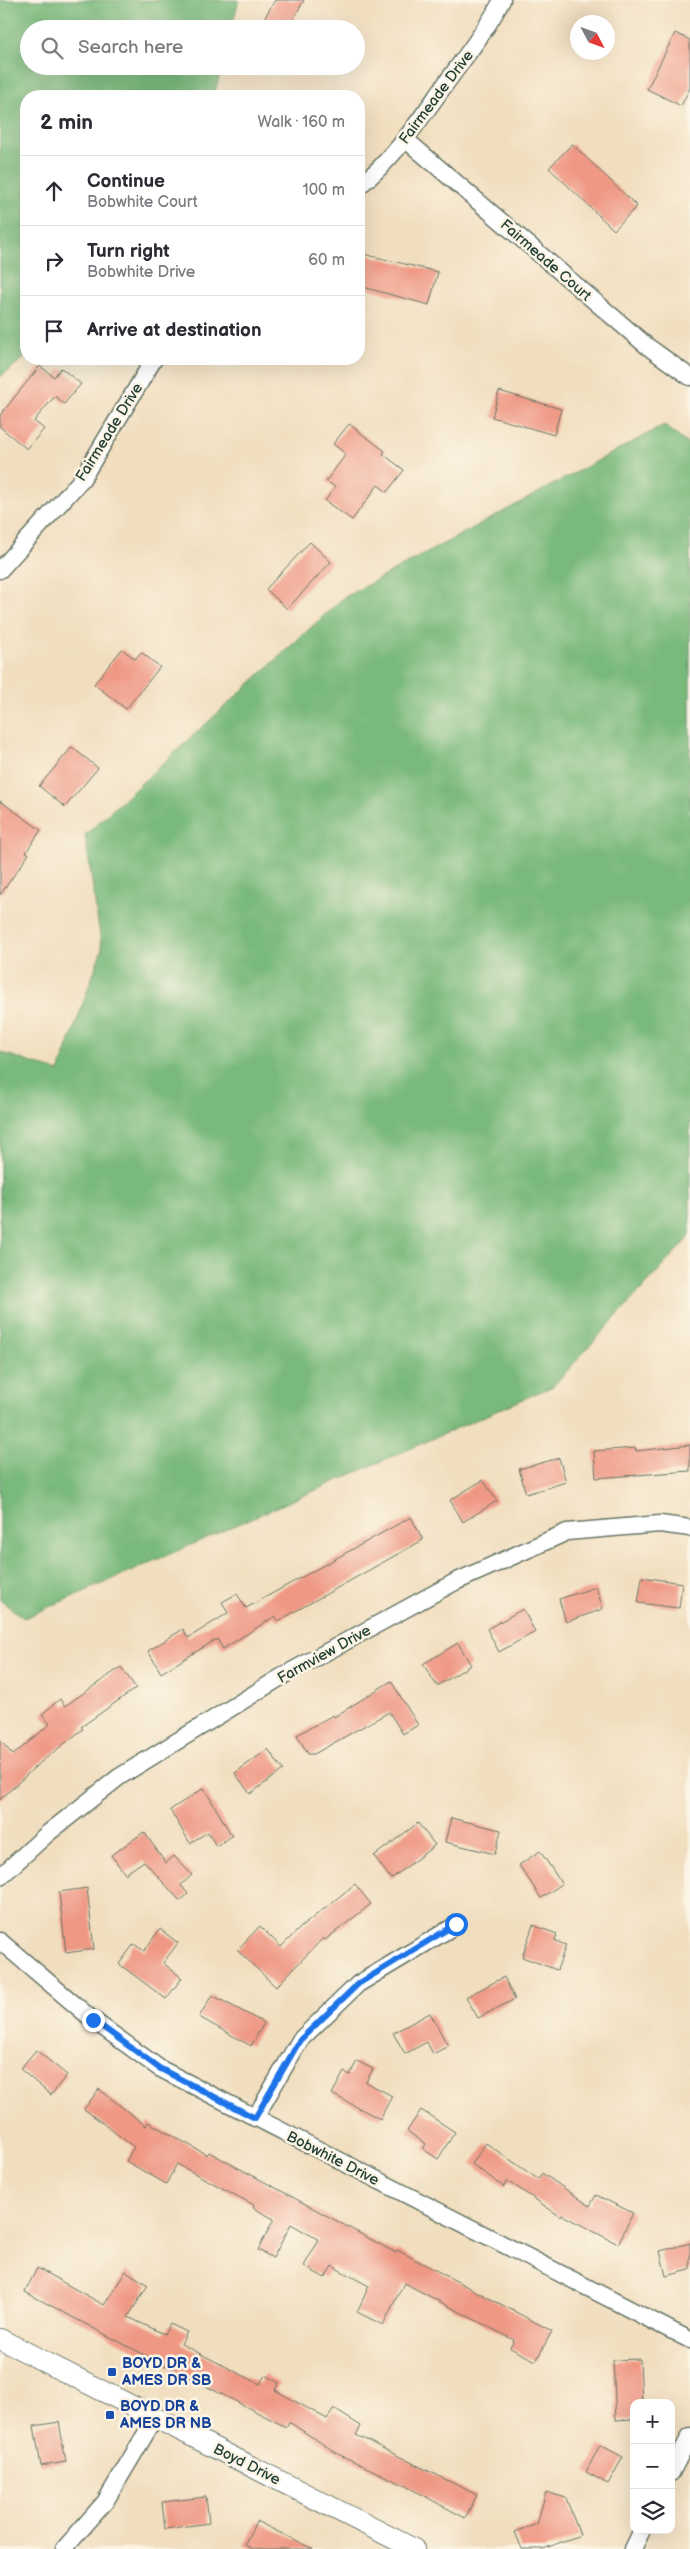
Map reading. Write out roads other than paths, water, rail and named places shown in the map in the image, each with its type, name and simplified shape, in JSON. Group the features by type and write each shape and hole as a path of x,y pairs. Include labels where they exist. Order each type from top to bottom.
{"street":[{"name":"Fairmeade Drive","path":"365,181 388,160 405,139 489,25 502,0"},
{"name":"Fairmeade Court","path":"405,139 639,339 690,377"},
{"name":"Fairmeade Drive","path":"0,570 82,479 150,365"},
{"name":"Farmview Drive","path":"0,1877 47,1834 119,1777 286,1674 455,1582 567,1532 660,1524 690,1528"},
{"path":"255,2118 300,2040 307,2033 358,1984 456,1924"},
{"name":"Bobwhite Drive","path":"0,1941 93,2020 159,2068 690,2340"},
{"name":"Boyd Drive","path":"0,2338 414,2549"},
{"path":"64,2549 105,2502 155,2418"},
{"path":"675,2465 690,2436"},
{"path":"633,2549 640,2534"}],"place":[{"name":"BOYD DR & AMES DR SB","path":"112,2372"},
{"name":"BOYD DR & AMES DR NB","path":"110,2415"}]}
